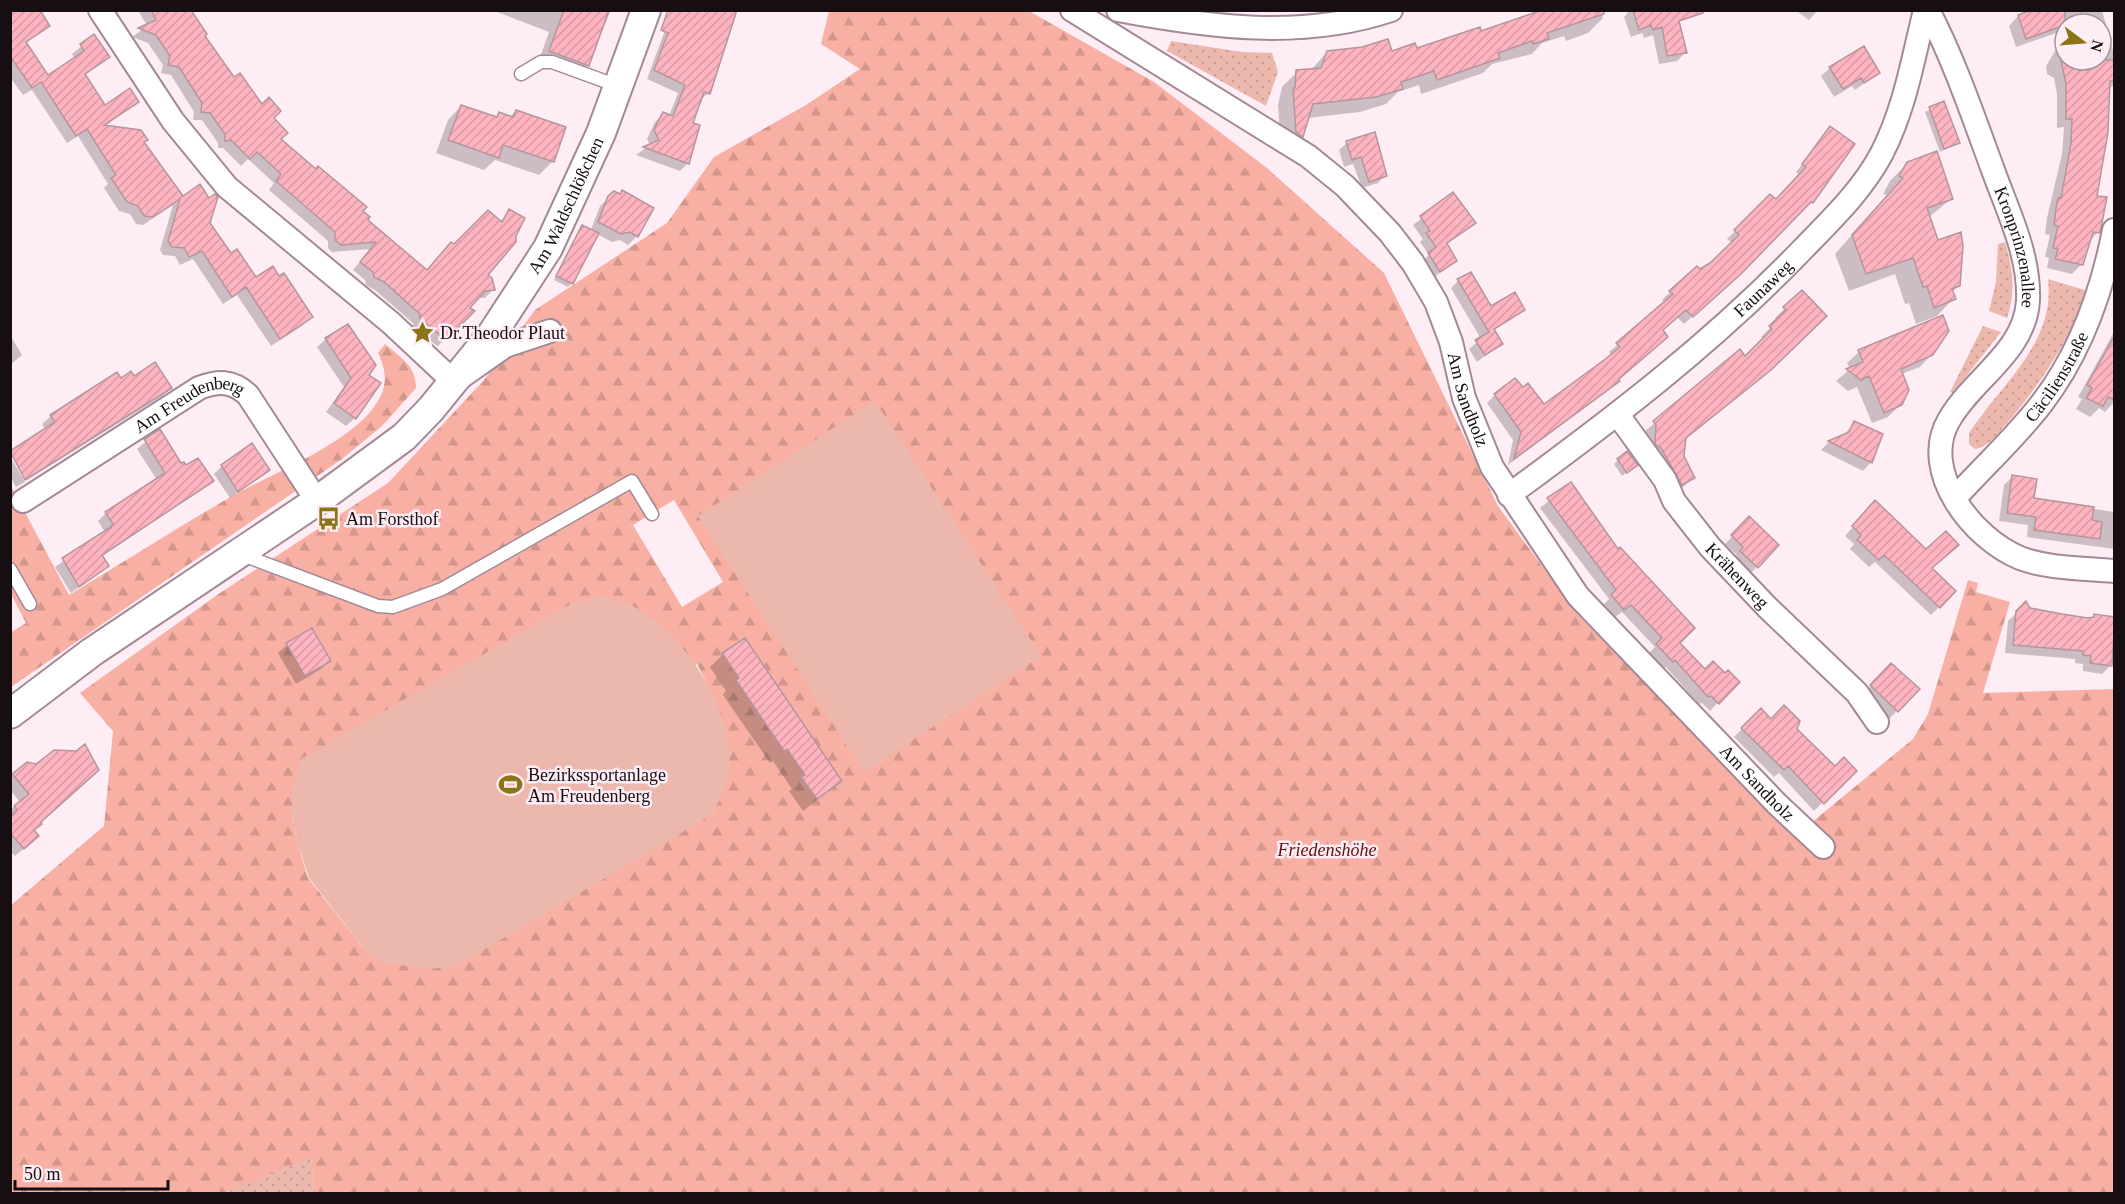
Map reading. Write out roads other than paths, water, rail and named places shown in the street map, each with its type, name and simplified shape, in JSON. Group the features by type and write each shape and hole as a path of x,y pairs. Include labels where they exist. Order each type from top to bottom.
{"street":[{"path":"100,10 173,121 227,187 391,323 454,382"},
{"name":"Am Waldschlößchen","path":"454,382 492,334 548,248 601,133 646,10"},
{"name":"Am Sandholz","path":"1072,10 1308,156 1345,186 1382,224 1413,263 1436,302 1446,324 1473,424 1492,466 1509,495 1578,596 1777,804 1823,847"},
{"path":"1118,10 1240,28 1286,29 1348,23 1391,10"},
{"name":"Faunaweg","path":"1509,495 1618,415 1694,354 1765,288 1860,187 1880,156 1898,120 1926,10"},
{"name":"Kronprinzenallee","path":"1926,10 1961,80 2020,244 2028,274 2028,304 2018,334 1998,364 1970,392 1949,420 1940,441 1945,479 1955,498 1984,536 2018,557 2034,562 2115,571"},
{"name":"Cäcilienstraße","path":"1955,498 2021,429 2061,375 2082,336 2097,300 2115,230"},
{"path":"10,714 92,652 317,501 404,437 454,382 505,346 550,331"},
{"name":"Am Freudenberg","path":"23,501 199,388 223,382 242,389 248,395 317,501"},
{"name":"Krähenweg","path":"1618,415 1665,480 1674,501 1710,547 1767,607 1857,693 1877,722"}],"lane":[{"path":"521,74 541,62 552,62 618,86"},
{"path":"240,554 378,606 393,607 442,589 632,481 652,514"},
{"path":"10,569 30,604"}],"place":[{"name":"Dr.Theodor Plaut","path":"422,333"},
{"name":"Am Forsthof","path":"328,519"},
{"name":"Bezirkssportanlage Am Freudenberg","path":"510,785"}],"park label":[{"name":"Friedenshöhe","path":"1327,850"}]}
